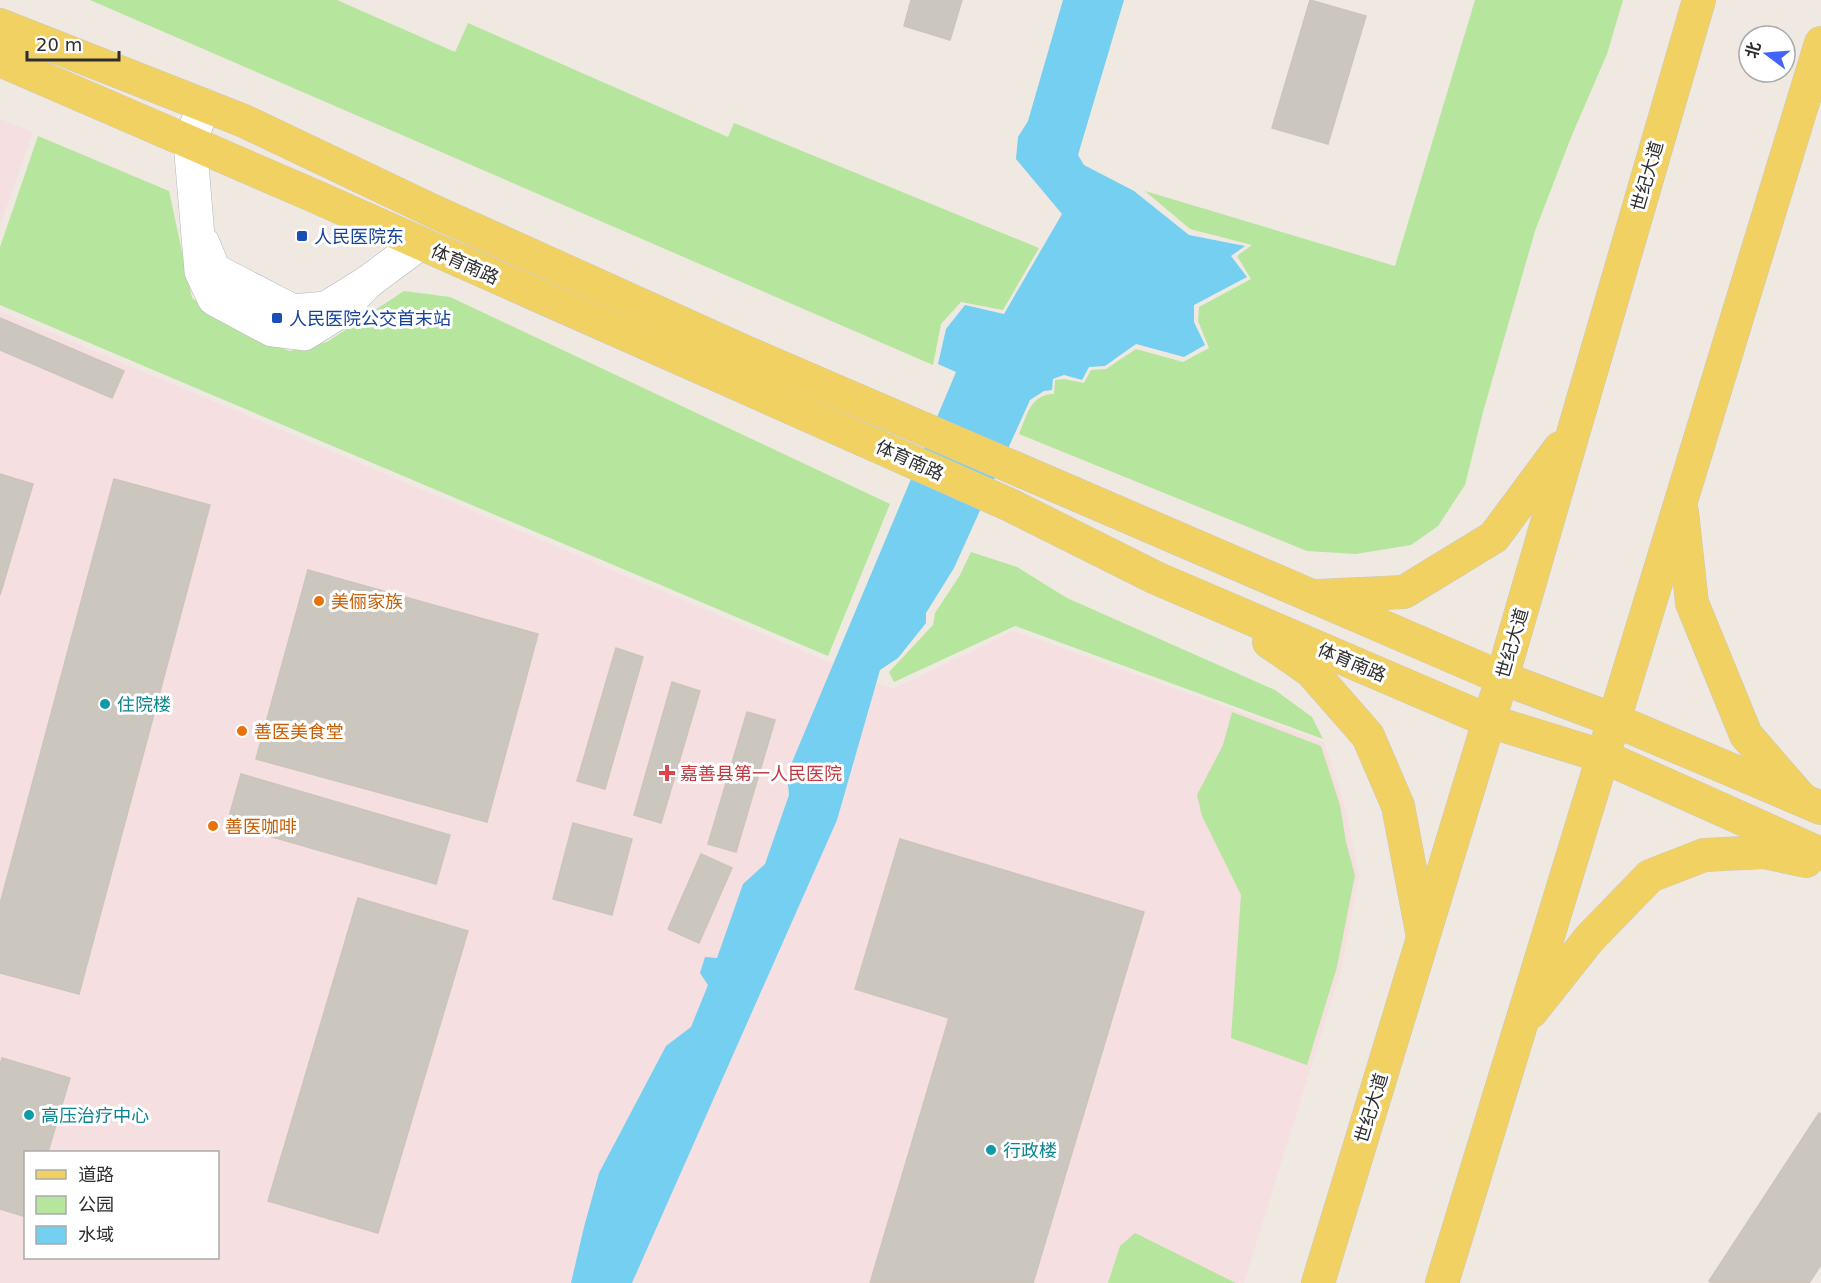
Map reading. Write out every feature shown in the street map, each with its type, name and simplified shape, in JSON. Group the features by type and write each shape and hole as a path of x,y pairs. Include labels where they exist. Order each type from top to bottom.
{"main road":[{"name":"世纪大道","path":"1318,1283 1502,678 1699,0"},
{"name":"体育南路","path":"0,25 244,121 433,211 743,351 1502,678 1614,720 1813,805"},
{"path":"1442,1283 1821,43"},
{"name":"体育南路","path":"0,60 312,195 1010,505 1156,578 1489,721 1602,756 1821,854"},
{"path":"1267,577 1316,596 1404,592 1494,537 1573,429"},
{"path":"1680,500 1692,603 1746,735 1813,805"},
{"path":"1216,604 1311,671 1368,736 1398,806 1423,937"},
{"path":"1520,1025 1589,939 1650,876 1704,855 1764,852 1821,865"}],"lane":[{"path":"204,105 190,142 197,228 214,270 293,311 326,308 368,282 419,244"}],"shaded area":[{"path":"0,119 33,132 0,225"},
{"name":"嘉善县第一人民医院","path":"0,311 893,689 1014,631 1324,742 1344,803 1359,876 1341,970 1244,1283 0,1283"}],"green space":[{"path":"90,0 337,0 455,52 468,23 728,137 734,123 1039,248 1003,310 961,302 941,324 933,365"},
{"path":"1475,0 1623,0 1607,54 1572,135 1535,231 1483,412 1465,485 1438,526 1411,545 1356,554 1307,551 1019,434 1034,402 1046,395 1054,394 1055,380 1064,379 1084,383 1091,370 1106,369 1136,349 1183,362 1209,348 1198,321 1199,307 1251,279 1237,256 1252,245 1190,229 1145,191 1395,266"},
{"path":"38,136 169,191 192,298 243,334 290,351 327,342 404,291 450,297 890,504 828,656 0,305 0,247"},
{"path":"971,552 1017,567 1067,598 1275,690 1312,717 1323,739 1015,626 894,682 889,672 933,625 935,613 960,575"},
{"path":"1232,712 1321,746 1340,805 1346,842 1355,875 1337,967 1307,1065 1231,1038 1241,895 1202,816 1197,795 1223,745"},
{"path":"1135,1233 1236,1283 1108,1283 1120,1246"}],"water":[{"path":"1063,0 1124,0 1078,155 1084,165 1134,191 1189,235 1245,246 1231,256 1247,277 1194,305 1194,322 1205,345 1184,357 1136,344 1105,366 1089,367 1082,380 1064,375 1053,379 1052,390 1044,391 1030,400 954,568 926,613 926,623 898,658 880,670 837,820 632,1283 571,1283 599,1173 666,1046 691,1027 708,985 700,973 705,957 717,958 743,884 765,864 789,795 787,774 956,372 938,364 946,329 965,305 1004,314 1062,214 1016,159 1018,137 1028,121"}],"building":[{"path":"911,0 962,0 950,40 904,26"},
{"path":"1310,0 1366,16 1328,144 1272,128"},
{"path":"0,318 124,371 112,398 0,350"},
{"path":"0,474 33,484 0,595"},
{"name":"住院楼","path":"114,479 210,505 79,994 0,973 0,904"},
{"path":"308,570 538,634 487,822 256,759"},
{"path":"616,648 643,657 605,789 577,781"},
{"path":"672,682 700,691 661,823 634,815"},
{"path":"747,712 775,720 736,852 708,844"},
{"path":"241,774 450,835 436,884 227,824"},
{"path":"573,823 632,839 612,915 553,899"},
{"name":"行政楼","path":"900,839 1144,912 1033,1283 870,1283 949,1018 855,989"},
{"path":"701,854 732,868 699,943 668,929"},
{"path":"358,898 468,931 378,1233 268,1201"},
{"name":"高压治疗中心","path":"2,1058 70,1078 48,1151 24,1151 24,1216 0,1209 0,1065"},
{"path":"1819,1113 1821,1114 1821,1265 1809,1283 1712,1283 1709,1281"}],"place":[{"name":"人民医院东","path":"302,236"},
{"name":"人民医院公交首末站","path":"277,318"},
{"name":"美俪家族","path":"319,601"},
{"name":"住院楼","path":"105,704"},
{"name":"善医美食堂","path":"242,731"},
{"name":"嘉善县第一人民医院","path":"667,773"},
{"name":"善医咖啡","path":"213,826"},
{"name":"高压治疗中心","path":"29,1115"},
{"name":"行政楼","path":"991,1150"}]}
